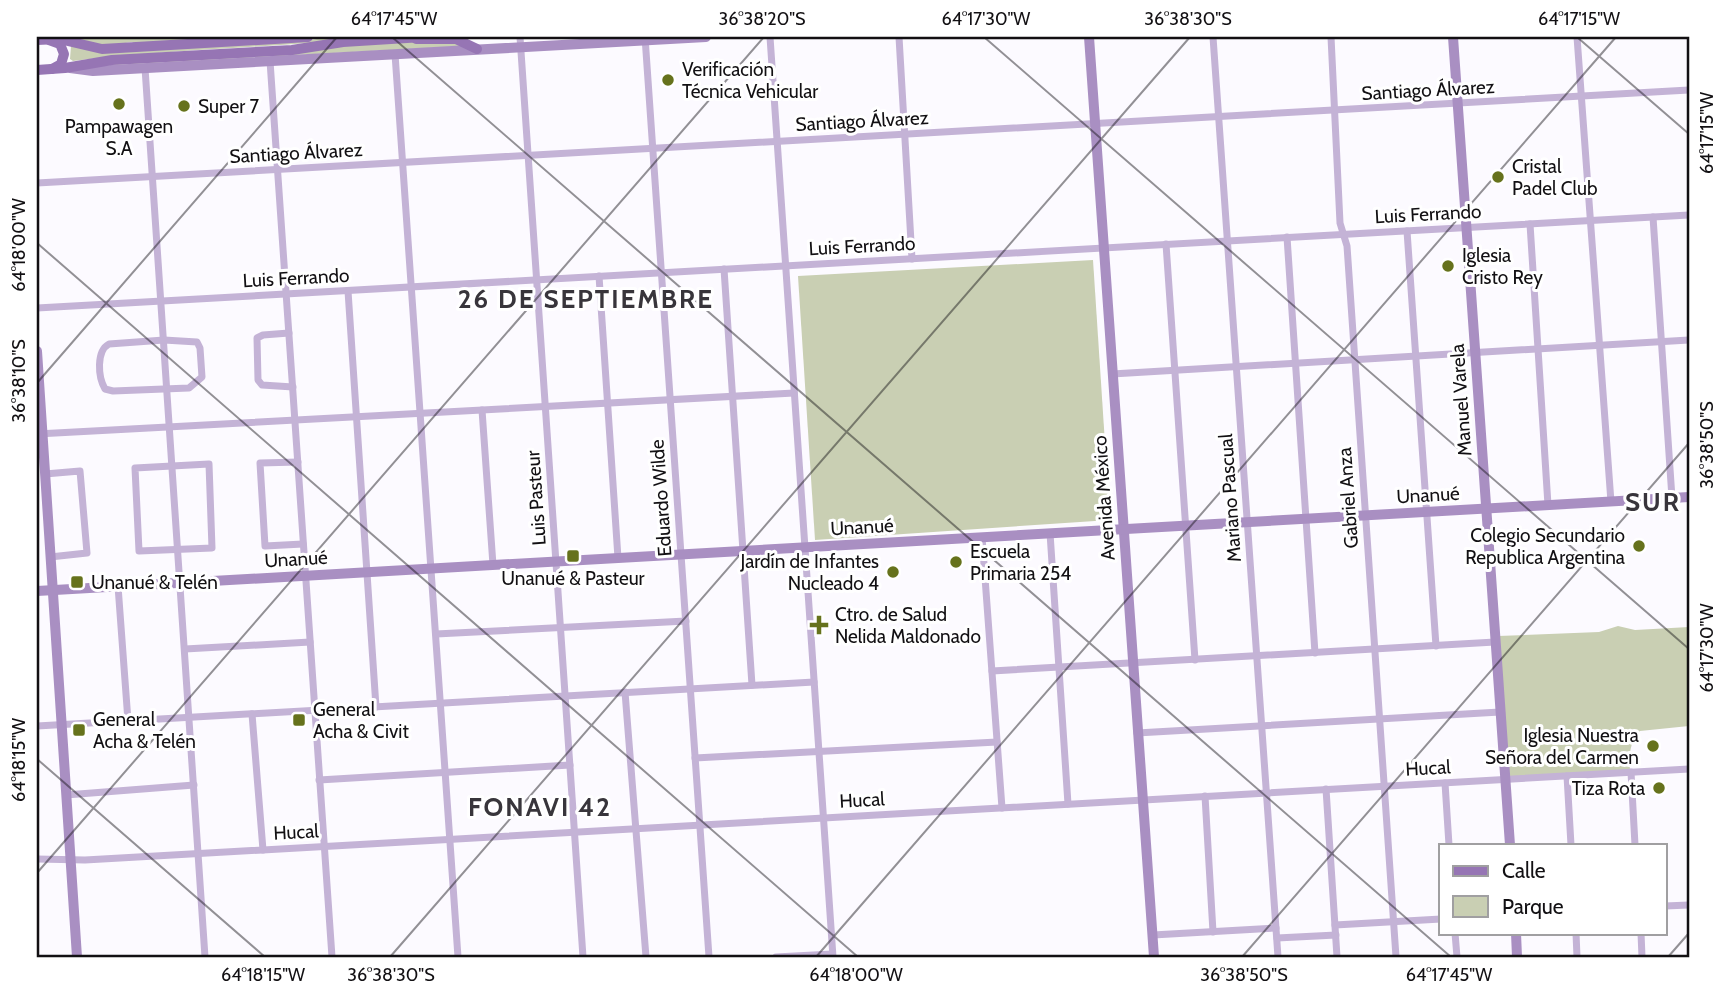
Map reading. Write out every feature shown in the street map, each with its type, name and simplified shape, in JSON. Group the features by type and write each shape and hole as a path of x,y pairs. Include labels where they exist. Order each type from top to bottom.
{"main road":[{"path":"52,39 102,49 308,37"},
{"path":"37,70 70,68 106,61 292,50 338,43 423,37"},
{"path":"402,38 456,38 477,49"},
{"path":"49,70 61,64 64,54 60,44 52,39"}],"street":[{"path":"70,68 90,71 396,54 477,49 520,42 706,37"},
{"path":"770,37 832,956 776,957"},
{"path":"899,37 912,259"},
{"name":"Avenida México","path":"1089,37 1154,957"},
{"name":"Mariano Pascual","path":"1213,37 1278,957"},
{"name":"Gabriel Anza","path":"1331,37 1340,223 1347,246 1396,957"},
{"name":"Manuel Varela","path":"1453,37 1510,844"},
{"path":"1577,37 1611,502"},
{"name":"Eduardo Wilde","path":"645,39 709,957"},
{"name":"Luis Pasteur","path":"520,42 583,957"},
{"path":"396,54 458,957"},
{"path":"270,61 331,957"},
{"path":"145,68 205,957"},
{"name":"Santiago Álvarez","path":"37,183 1689,90"},
{"name":"Luis Ferrando","path":"37,308 1689,215"},
{"path":"1653,217 1672,498"},
{"path":"1530,224 1548,505"},
{"path":"1407,230 1436,646"},
{"path":"1287,237 1315,653"},
{"path":"1166,244 1195,660"},
{"path":"724,269 752,685"},
{"path":"599,276 618,558"},
{"path":"348,290 376,706"},
{"path":"289,333 257,338 258,380 262,385 293,387"},
{"path":"164,340 192,340 200,348 202,377 189,388 113,391 104,389 101,382 100,352 104,347 109,344 164,340"},
{"path":"1112,374 1689,340"},
{"path":"37,351 39,434 45,474 77,957"},
{"path":"39,434 794,393"},
{"path":"482,410 493,565"},
{"path":"298,462 260,463 265,546 303,544"},
{"path":"209,464 212,548 139,551 135,468 172,466 209,464"},
{"path":"45,474 80,471 88,553 50,557"},
{"name":"Unanué","path":"37,591 1689,497"},
{"path":"1050,533 1068,804"},
{"path":"982,537 1002,808"},
{"path":"118,586 128,721"},
{"path":"436,634 686,621"},
{"path":"185,649 310,642"},
{"path":"992,671 1495,642"},
{"path":"37,726 814,682"},
{"path":"625,692 646,957"},
{"path":"1138,733 1500,712"},
{"path":"252,714 263,850"},
{"path":"695,758 997,742"},
{"path":"320,780 570,765"},
{"name":"Hucal","path":"37,859 263,850 1689,769"},
{"path":"1631,772 1635,844"},
{"path":"1567,776 1571,844"},
{"path":"1445,783 1449,844"},
{"path":"66,794 194,785"},
{"path":"1326,789 1337,957"},
{"path":"1205,796 1213,932"},
{"path":"1666,906 1689,905"},
{"path":"1335,925 1439,919"},
{"path":"1153,935 1276,928"},
{"path":"1455,934 1457,957"},
{"path":"1516,934 1517,957"},
{"path":"1576,934 1577,957"},
{"path":"1641,934 1642,957"},
{"path":"1277,938 1336,935"}],"green space":[{"path":"259,37 135,44 132,42 106,46 74,38"},
{"path":"330,37 375,37 73,61 70,59 71,46 304,41"},
{"path":"403,41 455,42 465,46 93,66"},
{"path":"1093,260 1110,520 815,540 798,276"},
{"path":"1618,626 1635,630 1689,627 1689,726 1640,731 1632,745 1630,771 1507,778 1498,636 1599,632"}],"place":[{"name":"Verificación Técnica Vehicular","path":"668,80"},
{"name":"Pampawagen S.A","path":"119,104"},
{"name":"Super 7","path":"184,106"},
{"name":"Cristal Padel Club","path":"1498,177"},
{"name":"Iglesia Cristo Rey","path":"1448,266"},
{"name":"Colegio Secundario Republica Argentina","path":"1639,546"},
{"name":"Unanué & Pasteur","path":"573,556"},
{"name":"Escuela Primaria 254","path":"956,562"},
{"name":"Jardín de Infantes Nucleado 4","path":"893,572"},
{"name":"Unanué & Telén","path":"77,582"},
{"name":"Ctro. de Salud Nelida Maldonado","path":"819,625"},
{"name":"General Acha & Civit","path":"299,720"},
{"name":"General Acha & Telén","path":"79,730"},
{"name":"Iglesia Nuestra Señora del Carmen","path":"1653,746"},
{"name":"Tiza Rota","path":"1659,788"}],"district":[{"name":"26 DE SEPTIEMBRE","path":"586,299"},
{"name":"SUR","path":"1653,502"},
{"name":"FONAVI 42","path":"540,807"}]}
